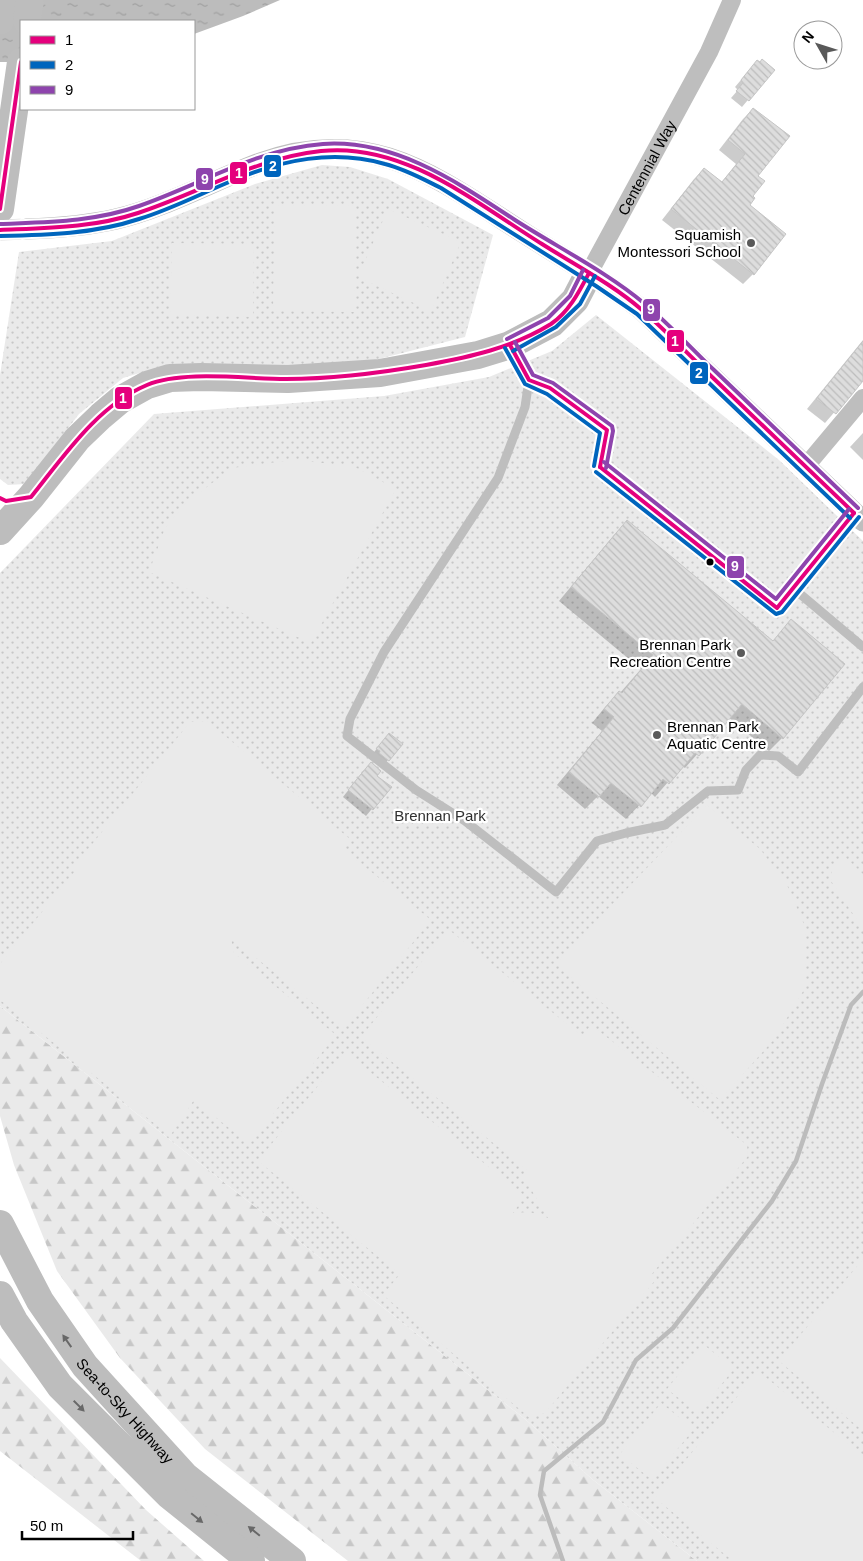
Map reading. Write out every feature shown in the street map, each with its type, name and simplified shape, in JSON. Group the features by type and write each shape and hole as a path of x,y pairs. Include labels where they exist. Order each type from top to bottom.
{"highway":[{"path":"0,21 3,0"},
{"path":"27,20 30,0"},
{"path":"0,209 20,69"},
{"path":"0,530 31,497 77,439 120,400 147,385 170,378 288,379 380,373 478,354 510,345 552,323 575,300 589,273"},
{"path":"0,498 6,501 31,497"},
{"name":"Sea-to-Sky Highway","path":"0,1224 40,1301 86,1366 185,1476 292,1561"},
{"name":"Sea-to-Sky Highway","path":"0,1295 14,1321 60,1386 169,1496 251,1561"}],"street":[{"name":"Centennial Way","path":"589,273 709,52 732,0"},
{"path":"26,229 66,228 117,219 165,203 261,163 288,155 310,151 352,150 395,159 440,180 589,273 641,309 859,517"},
{"path":"806,466 862,399"}],"lane":[{"path":"510,345 530,380 550,388 607,430 600,467 777,608 793,588 859,517"},
{"path":"530,380 525,407 498,478 384,652 350,719 347,736 416,790 466,820 556,892 597,841 665,824 708,791 738,790 746,770 760,756 778,756 798,772 863,687"},
{"path":"793,588 863,646"}],"green space":[{"path":"322,165 350,167 388,179 493,235 465,337 367,362 296,371 153,369 123,378 79,414 25,484 8,485 0,479 0,375 19,252 112,241 255,184"},
{"path":"275,205 356,206 354,312 273,311"},
{"path":"388,209 461,242 431,311 364,280 360,272"},
{"path":"172,243 254,244 253,317 170,315"},
{"name":"Brennan Park","path":"596,315 779,460 863,541 863,1561 697,1561 592,1479 525,1419 0,1006 0,573 154,414 384,396 489,377 552,351"},
{"path":"293,460 353,466 396,489 311,643 149,572 165,528 187,502 232,468"},
{"path":"207,721 350,839 343,849 431,920 344,1028 231,938 234,953 336,1035 249,1144 194,1100 170,1136 0,1000 0,964 75,871 73,868 190,722"},
{"path":"707,805 760,849 787,885 806,929 805,988 775,1038 720,1100 562,970 560,959"},
{"path":"843,855 863,874 863,929 831,881 832,866"},
{"path":"448,929 582,1036 591,1025 747,1145 748,1156 652,1274 657,1278 545,1413 530,1418 383,1295 400,1274 258,1161 345,1052 525,1196 513,1213 530,1212 548,1218 525,1179 527,1170 361,1037"},
{"path":"0,1006 525,1419 592,1479 697,1561 348,1561 205,1449 120,1358 57,1271 14,1165 0,1116"},
{"path":"863,1259 863,1431 779,1361"},
{"path":"703,1344 734,1369 698,1413 667,1389"},
{"path":"0,1358 146,1510 204,1561 141,1561 0,1451"},
{"path":"758,1371 863,1456 863,1561 733,1561 655,1498"},
{"path":"661,1403 694,1429 652,1480 620,1454"}],"water":[{"path":"0,0 280,0 195,34 195,20 20,20 20,62 0,62"}],"building":[{"path":"762,59 775,70 749,101 736,91 743,83 741,80 757,60 760,62"},
{"path":"753,108 790,136 758,176 765,181 753,196 755,198 750,205 786,234 754,275 671,209 704,168 722,182 745,154 728,140"},
{"path":"863,341 863,381 836,414 816,399"},
{"name":"Brennan Park Recreation Centre","path":"627,520 773,641 791,619 845,664 783,739 742,704 699,756 695,753 669,784 663,779 641,807 611,783 599,797 569,772 614,717 604,709 619,691 622,693 653,655 571,587"},
{"path":"389,733 403,744 389,761 376,749"},
{"path":"371,762 381,771 377,776 392,787 373,810 348,790"}],"waterway":[{"path":"563,1561 540,1495 544,1471 603,1422 636,1360 673,1328 772,1201 796,1161 851,1005 863,992"}],"tunnel":[{"path":"0,230 26,229"}],"transit line":[{"name":"1","path":"0,209 20,69"},
{"name":"9","path":"0,224 70,220 122,211 162,198 251,160 298,147 323,144 350,144 375,148 400,156 424,166 471,191 630,292 663,320 858,508"},
{"name":"1","path":"0,230 70,226 121,218 161,205 250,168 297,155 321,151 352,151 381,156 410,166 465,194 606,283 642,310 854,513"},
{"name":"2","path":"0,236 70,233 122,224 163,211 252,173 289,162 327,157 346,157 392,166 414,174 441,188 637,314 850,518"},
{"name":"9","path":"507,339 548,318 570,296 583,270"},
{"name":"1","path":"0,498 6,501 31,497 69,449 97,419 129,394 147,385 162,380 215,376 286,379 339,377 409,368 475,355 521,339 551,324 568,308 589,273"},
{"name":"2","path":"513,351 556,327 580,304 595,276"},
{"name":"9","path":"515,342 533,375 553,383 612,426 613,431 606,468"},
{"name":"1","path":"510,345 529,380 550,388 607,430 600,467"},
{"name":"2","path":"505,348 525,384 547,394 600,433 594,466"},
{"name":"9","path":"604,462 776,599 849,509"},
{"name":"1","path":"600,467 777,608 854,513"},
{"name":"2","path":"596,472 776,614 782,612 859,517"}],"place":[{"name":"Squamish Montessori School","path":"751,243"},
{"name":"Brennan Park Recreation Centre","path":"741,653"},
{"name":"Brennan Park Aquatic Centre","path":"657,735"}]}
